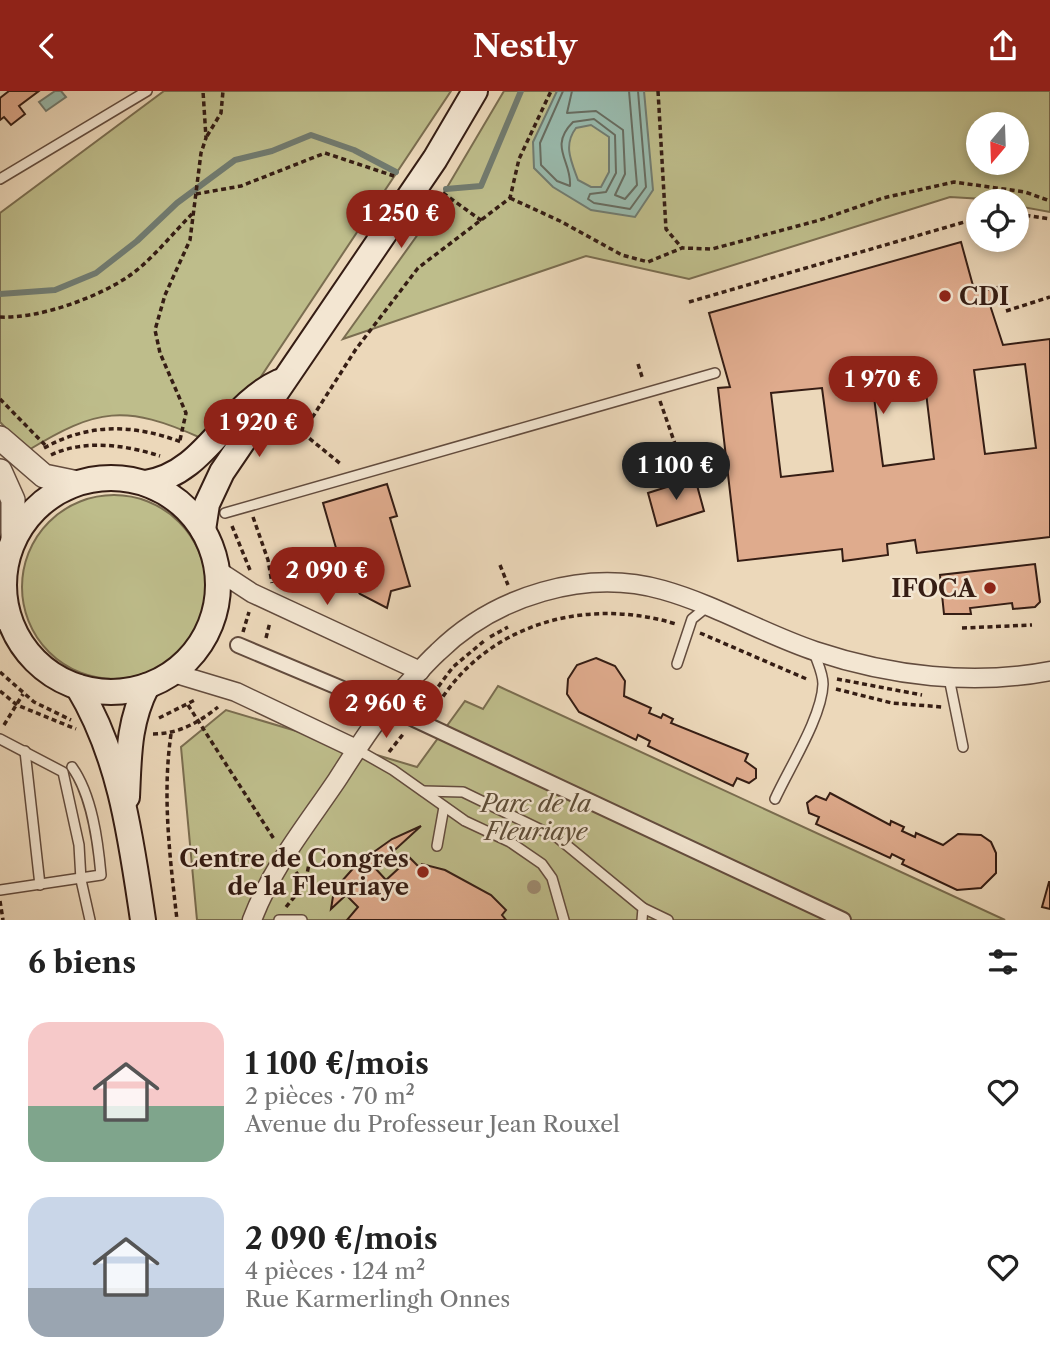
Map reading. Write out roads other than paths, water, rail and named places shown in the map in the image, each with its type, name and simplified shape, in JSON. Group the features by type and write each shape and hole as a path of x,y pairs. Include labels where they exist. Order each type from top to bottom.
{"main road":[{"path":"203,530 210,495 282,380 435,159 475,91"},
{"path":"145,483 163,480 192,462 257,395 282,380"},
{"path":"123,478 145,483 168,494 188,510 203,530 217,571 217,604 213,620 197,650 173,673 147,686 101,692 78,687 60,679 28,653 4,619 3,578 13,540 24,520 40,504 78,482 123,478"},
{"path":"126,809 130,733 134,713 147,686"},
{"path":"78,687 102,733 126,809 143,920"}],"street":[{"path":"0,438 44,476 78,482"},
{"path":"0,471 13,500 13,540"},
{"path":"217,571 273,604 420,671"},
{"path":"252,920 284,855 385,708 439,650 495,610 532,595 568,586 634,585 662,590 708,606 814,651 897,673 949,678 1020,677 1050,671"},
{"path":"238,645 385,708 843,920"},
{"path":"173,673 236,692 356,749"}],"lane":[{"path":"0,179 147,91"},
{"path":"225,513 715,373"},
{"path":"677,664 692,619 708,606"},
{"path":"775,799 815,715 820,697 823,684 814,651"},
{"path":"949,678 963,747"},
{"path":"0,739 79,777 98,843 101,875 0,890"},
{"path":"356,749 444,807 542,864 552,878 564,920"},
{"path":"25,751 40,885"},
{"path":"67,769 79,845 81,880 90,920"},
{"path":"422,791 463,792 558,838 643,908 668,920"},
{"path":"437,846 444,807"},
{"path":"642,920 643,908"},
{"path":"281,919 302,920"}],"water":[{"path":"55,91 61,91 66,97 46,111 39,102"},
{"path":"557,91 644,91 653,190 635,217 591,210 553,187 534,168 533,142","holes":["591,125 609,137 609,172 601,187 591,187 578,180 569,147 572,134 576,128"]}],"waterway":[{"path":"446,189 481,186 521,91"},
{"path":"0,294 55,290 96,273 137,241 177,203 235,160 272,151 311,135 354,150 396,172"}],"place":[{"name":"CDI","path":"945,296"},
{"name":"IFOCA","path":"990,588"},
{"name":"Centre de Congrès de la Fleuriaye","path":"423,872"}],"park label":[{"name":"Parc de la Fleuriaye","path":"536,817"}]}
